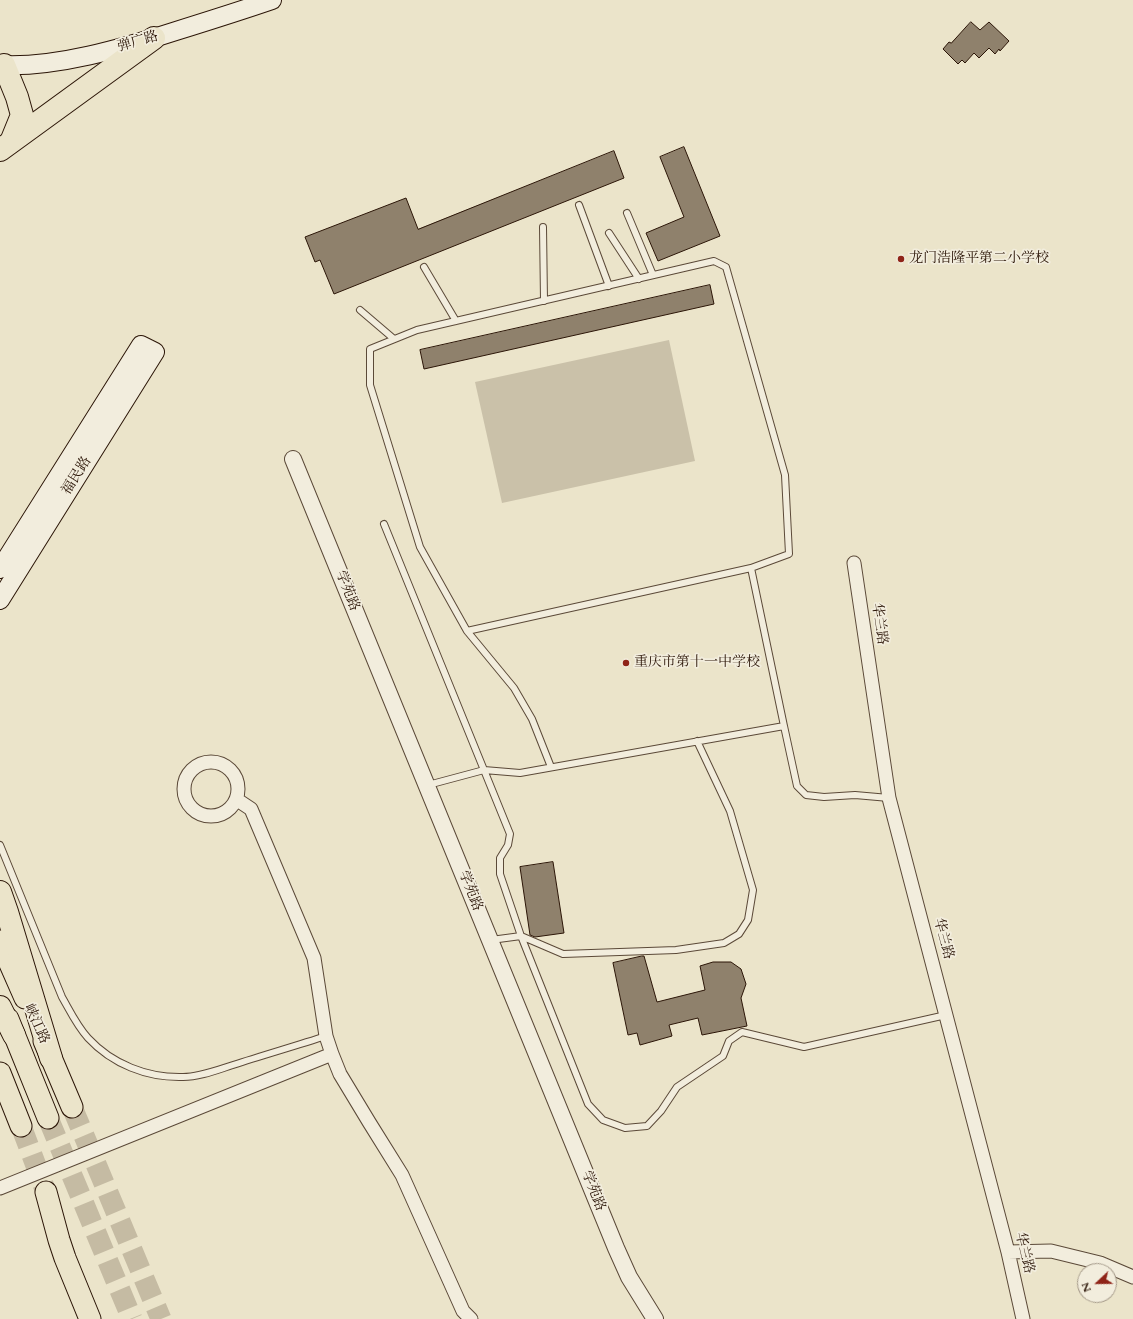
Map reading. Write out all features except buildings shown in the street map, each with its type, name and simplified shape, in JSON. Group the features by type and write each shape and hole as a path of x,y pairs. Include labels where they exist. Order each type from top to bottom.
{"highway":[{"path":"6,146 154,38"},
{"path":"1,66 17,97 22,115 6,146"},
{"path":"0,892 51,1058"},
{"name":"峡江路","path":"0,941 72,1107"},
{"name":"峡江路","path":"0,1000 48,1118"},
{"path":"0,1006 14,1035"},
{"path":"0,1073 21,1126"},
{"path":"46,1192 63,1252 90,1319"}],"main road":[{"name":"弹广路","path":"1,66 34,64 84,56 154,38 242,11 272,0"},
{"name":"福民路","path":"0,569 148,349 0,600"}],"street":[{"name":"学苑路","path":"293,459 616,1248 629,1277 655,1319"},
{"name":"华兰路","path":"854,564 889,798 1008,1252 1023,1319"},
{"path":"209,762 222,764 236,779 238,785 236,799 227,810 221,814 207,816 200,814 194,810 186,799 184,784 186,777 196,766 202,763 209,762"},
{"path":"236,799 251,808 314,958 326,1036 340,1074 368,1122 402,1175 463,1311 471,1319"},
{"path":"0,1188 332,1054"},
{"path":"1008,1252 1051,1251 1100,1263 1133,1277"}],"lane":[{"path":"579,205 609,286"},
{"path":"627,213 654,275"},
{"path":"543,227 544,301"},
{"path":"609,233 639,279"},
{"path":"467,631 751,568 789,554 785,475 726,267 714,261 417,330 370,349 370,385 420,547 467,631 514,688 532,719 551,767"},
{"path":"424,267 456,321"},
{"path":"360,310 394,339"},
{"path":"384,524 510,834 508,845 500,858 500,874 521,936 588,1104 603,1120 626,1128 647,1126 661,1111 677,1087 723,1056 729,1041 742,1032 804,1047 946,1015"},
{"path":"751,568 797,786 806,795 824,797 856,795 889,798"},
{"path":"427,786 484,770 520,773 784,726"},
{"path":"490,940 521,936 563,954 676,950 724,943 739,934 748,920 753,890 730,811 697,741"},
{"path":"0,845 62,997 87,1037 104,1053 125,1065 144,1072 185,1078 206,1073 326,1036"}],"shaded area":[{"path":"669,340 695,461 502,503 475,382"}],"tunnel":[{"path":"72,1107 161,1319"},
{"path":"48,1118 132,1319"},
{"path":"21,1126 46,1192"}],"place":[{"name":"龙门浩隆平第二小学校","path":"901,259"},
{"name":"重庆市第十一中学校","path":"626,663"}]}
